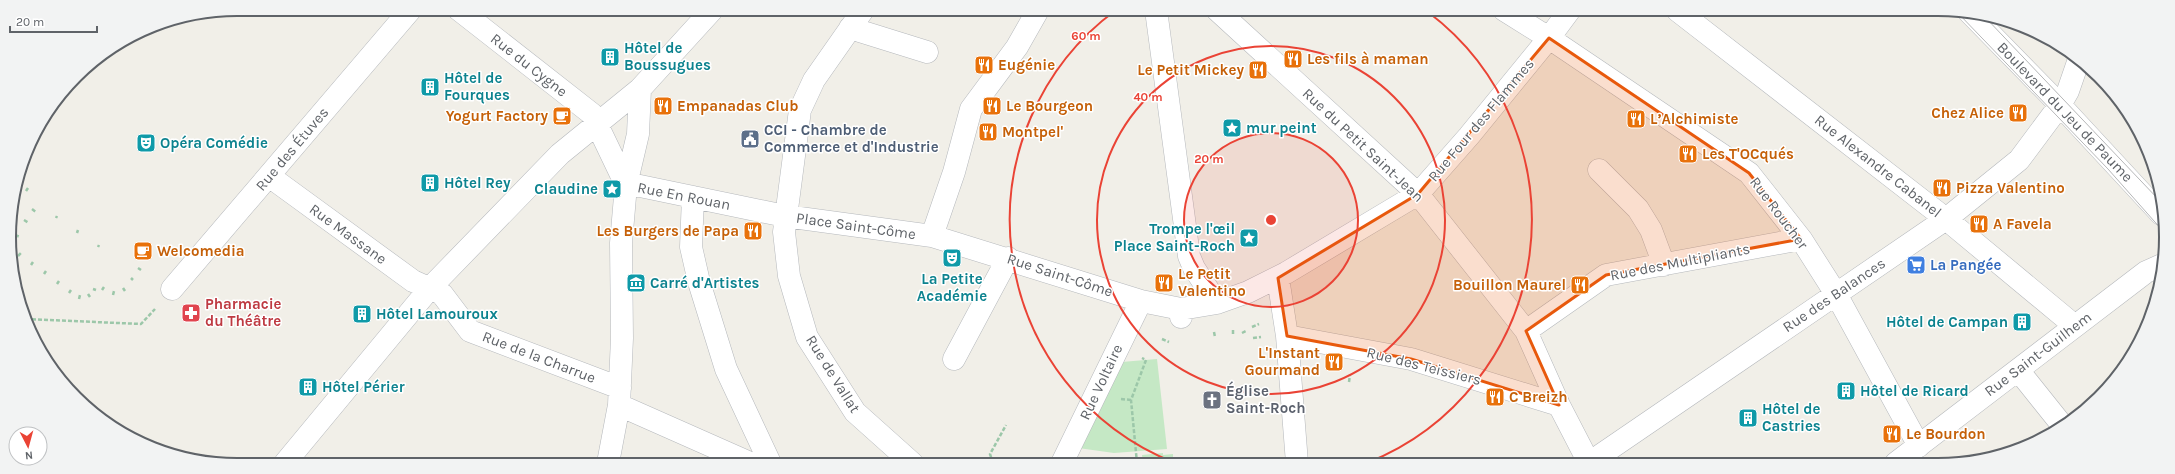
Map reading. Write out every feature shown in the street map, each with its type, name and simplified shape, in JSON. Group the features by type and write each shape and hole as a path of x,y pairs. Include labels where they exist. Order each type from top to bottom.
{"street":[{"name":"Rue des Étuves","path":"172,289 405,16"},
{"name":"Rue du Cygne","path":"467,16 592,114 597,123"},
{"path":"289,458 430,288 560,154 640,89 707,16"},
{"name":"Rue de Vallat","path":"859,16 814,80 800,110 784,232 789,276 807,337 855,412 906,458"},
{"name":"Place Saint-Côme","path":"785,216 932,236 954,172 971,109 1017,47 1035,16"},
{"path":"1157,16 1189,256 1194,268 1217,303"},
{"name":"Rue du Petit Saint-Jean","path":"1224,16 1418,194 1526,331 1559,404 1586,458"},
{"name":"Rue Roucher","path":"1514,16 1549,38 1749,173 1801,239 1836,294 1919,446"},
{"name":"Rue Four des Flammes","path":"1181,313 1217,303 1248,292 1278,278 1418,194 1549,38 1565,16"},
{"name":"Rue Alexandre Cabanel","path":"1684,16 1946,219 2075,326"},
{"name":"Boulevard du Jeu de Paume","path":"1976,19 2060,105 2157,210"},
{"path":"850,28 927,52"},
{"name":"Rue des Balances","path":"1596,458 1946,219 2019,160 2060,105 2068,91 2077,65"},
{"path":"609,458 620,396 622,338 621,243 626,186 638,134 640,89"},
{"name":"Rue En Rouan","path":"597,123 626,186 693,197 785,216"},
{"path":"1599,170 1638,209 1652,230 1664,265"},
{"name":"Rue Massane","path":"269,176 413,281 430,288"},
{"path":"693,197 691,247 698,282 726,369 768,458"},
{"name":"Rue Saint-Côme","path":"932,236 1008,258 1181,313"},
{"name":"Rue des Multipliants","path":"1526,331 1606,275 1801,239"},
{"path":"954,359 1008,258"},
{"name":"Rue Saint-Guilhem","path":"1903,458 2146,272 2157,267"},
{"path":"1278,278 1287,336 1297,458"},
{"name":"Rue de la Charrue","path":"430,288 442,294 470,331 620,396 740,458"},
{"name":"Rue Voltaire","path":"1064,458 1141,301"},
{"name":"Rue des Teissiers","path":"1287,336 1411,359 1559,404"},
{"path":"2018,370 2059,422"}],"path":[{"path":"32,209 36,212"},
{"path":"24,220 29,223"},
{"path":"16,235 20,237"},
{"path":"18,256 21,253"},
{"path":"31,266 34,262"},
{"path":"56,284 59,281"},
{"path":"32,319 141,324 172,289"},
{"path":"1233,330 1233,335"},
{"path":"1242,334 1246,331"},
{"path":"1214,332 1215,337"},
{"path":"1162,339 1169,342"},
{"path":"1137,458 1131,400 1146,360 1140,357"},
{"path":"991,458 990,454 1006,425"}],"highlighted area":[{"path":"1549,38 1749,173 1801,239 1606,275 1526,331 1559,405 1411,359 1287,336 1278,278 1418,194"}],"green space":[{"path":"1157,359 1167,449 1114,453 1071,447 1110,363"},
{"path":"1163,453 1163,455 1173,454 1173,458 1142,458 1142,455"}],"tram line":[{"path":"1962,17 2108,169 2159,227"},
{"path":"1990,23 2155,196"}],"place":[{"name":"Hôtel de Boussugues","path":"610,57"},
{"name":"Les fils à maman","path":"1293,59"},
{"name":"Eugénie","path":"984,65"},
{"name":"Le Petit Mickey","path":"1258,70"},
{"name":"Hôtel de Fourques","path":"430,87"},
{"name":"Empanadas Club","path":"663,106"},
{"name":"Le Bourgeon","path":"992,106"},
{"name":"Chez Alice","path":"2018,113"},
{"name":"Yogurt Factory","path":"562,116"},
{"name":"L’Alchimiste","path":"1636,119"},
{"name":"mur peint","path":"1232,128"},
{"name":"Montpel'","path":"988,132"},
{"name":"CCI - Chambre de Commerce et d'Industrie","path":"750,139"},
{"name":"Opéra Comédie","path":"146,143"},
{"name":"Les T'OCqués","path":"1688,154"},
{"name":"Hôtel Rey","path":"430,183"},
{"name":"Pizza Valentino","path":"1942,188"},
{"name":"Claudine","path":"612,189"},
{"name":"A Favela","path":"1979,224"},
{"name":"Les Burgers de Papa","path":"753,231"},
{"name":"Trompe l'œil Place Saint-Roch","path":"1249,238"},
{"name":"Welcomedia","path":"143,251"},
{"name":"La Petite Académie","path":"952,258"},
{"name":"La Pangée","path":"1916,265"},
{"name":"Carré d'Artistes","path":"636,283"},
{"name":"Le Petit Valentino","path":"1164,283"},
{"name":"Bouillon Maurel","path":"1580,285"},
{"name":"Pharmacie du Théâtre","path":"191,313"},
{"name":"Hôtel Lamouroux","path":"362,314"},
{"name":"Hôtel de Campan","path":"2022,322"},
{"name":"L'Instant Gourmand","path":"1334,362"},
{"name":"Hôtel Périer","path":"308,387"},
{"name":"Hôtel de Ricard","path":"1846,391"},
{"name":"C Breizh","path":"1495,397"},
{"name":"Église Saint-Roch","path":"1212,400"},
{"name":"Hôtel de Castries","path":"1748,418"},
{"name":"Le Bourdon","path":"1892,434"}]}
